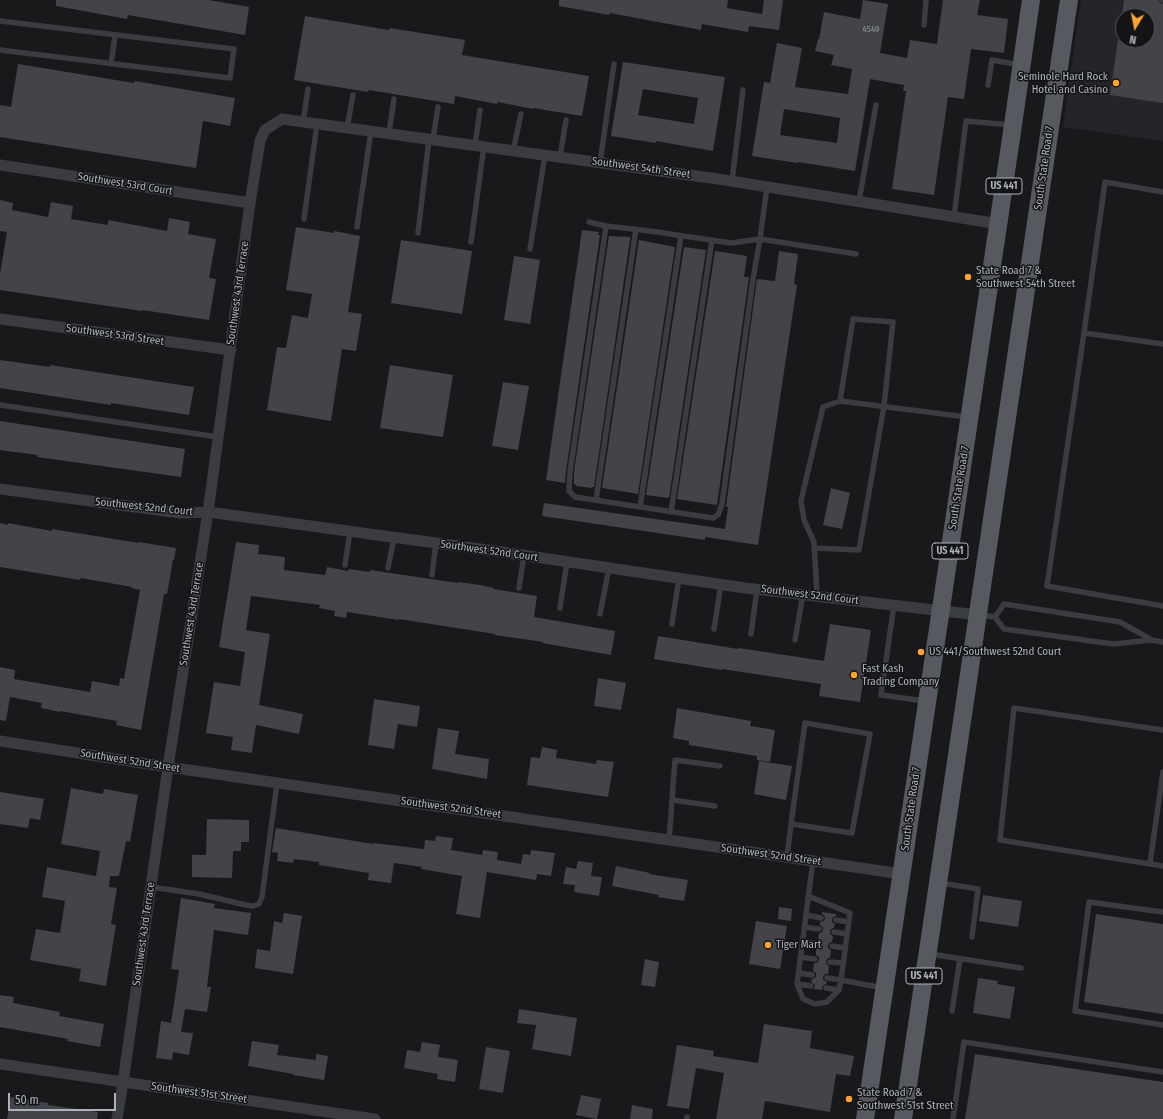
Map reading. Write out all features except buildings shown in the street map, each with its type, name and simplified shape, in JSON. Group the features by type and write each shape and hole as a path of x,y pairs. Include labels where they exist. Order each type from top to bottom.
{"main road":[{"name":"South State Road 7","path":"865,1119 999,224 1031,0"},
{"name":"South State Road 7","path":"903,1119 938,883 987,616 1069,0"}],"street":[{"name":"Southwest 54th Street","path":"282,119 732,181 999,224"},
{"name":"Southwest 43rd Terrace","path":"117,1119 168,767 208,512 250,203 260,141 265,130 282,119"},
{"name":"Southwest 53rd Court","path":"0,165 250,203"},
{"name":"Southwest 53rd Street","path":"0,319 230,350"},
{"name":"Southwest 52nd Court","path":"0,489 180,513 208,512 758,589 987,616"},
{"name":"Southwest 52nd Street","path":"0,741 168,767 902,874"},
{"name":"Southwest 51st Street","path":"0,1064 375,1119"}],"lane":[{"path":"924,25 926,0"},
{"path":"0,21 115,36 234,49 230,78 0,50"},
{"path":"111,64 115,36"},
{"path":"988,85 992,60 1022,65"},
{"path":"600,162 614,64"},
{"path":"303,122 308,88"},
{"path":"732,181 743,90"},
{"path":"347,128 353,95"},
{"path":"389,133 394,99"},
{"path":"859,201 876,105"},
{"path":"418,234 431,139 438,107"},
{"path":"471,242 479,146 480,110"},
{"path":"513,150 521,114"},
{"path":"560,157 566,120"},
{"path":"954,216 966,121 1013,125"},
{"path":"304,219 317,124"},
{"path":"357,227 371,131"},
{"path":"530,249 545,155"},
{"path":"1163,192 1105,182 1047,586 1163,606"},
{"path":"606,226 568,491 575,497 713,518 718,515 722,504 767,187"},
{"path":"589,222 606,226 731,243 760,239 856,254"},
{"path":"596,500 636,229"},
{"path":"640,507 681,236"},
{"path":"671,512 712,240"},
{"path":"814,548 858,550 884,406 893,322 853,319 840,401"},
{"path":"1084,333 1163,344"},
{"path":"817,596 814,542 804,520 801,501 823,407 840,401 970,417"},
{"path":"0,405 218,437"},
{"path":"345,565 350,532"},
{"path":"388,568 394,538"},
{"path":"432,576 436,543"},
{"path":"519,588 524,556"},
{"path":"560,608 567,562"},
{"path":"600,614 608,568"},
{"path":"672,624 679,578"},
{"path":"714,629 721,584"},
{"path":"751,634 758,589"},
{"path":"795,640 803,594"},
{"path":"1151,640 1120,622 1004,604 987,616 1004,630 1113,644 1151,640 1163,642"},
{"path":"894,605 881,695 927,701"},
{"path":"1163,730 1014,708 1000,840 1163,866"},
{"path":"787,857 791,824 805,724 870,734 852,833 791,824"},
{"path":"668,840 675,760 720,766"},
{"path":"1150,864 1163,772"},
{"path":"151,887 199,894 246,905 253,906 258,904 262,897 277,783"},
{"path":"672,800 715,806"},
{"path":"808,896 850,913 839,990 827,1002 814,1004 803,999 797,984 802,941 806,915 808,896 813,861"},
{"path":"938,883 978,889 972,937"},
{"path":"1163,912 1089,902 1075,1011 1163,1025"},
{"path":"806,915 821,918"},
{"path":"836,920 849,922"},
{"path":"804,927 819,929"},
{"path":"834,932 847,934"},
{"path":"802,941 817,944"},
{"path":"832,946 845,948"},
{"path":"928,954 1021,968"},
{"path":"800,957 815,959"},
{"path":"952,1011 960,959"},
{"path":"830,962 843,963"},
{"path":"798,973 812,975"},
{"path":"827,978 884,988"},
{"path":"797,984 811,986"},
{"path":"826,988 839,990"},
{"path":"953,1119 964,1042 1163,1072"}],"shaded area":[{"name":"Seminole Hard Rock Hotel and Casino","path":"1081,0 1163,0 1163,141 1063,127"}],"place":[{"name":"Seminole Hard Rock Hotel and Casino","path":"1116,83"},
{"name":"State Road 7 & Southwest 54th Street","path":"968,277"},
{"name":"US 441/Southwest 52nd Court","path":"921,652"},
{"name":"Fast Kash Trading Company","path":"854,675"},
{"name":"Tiger Mart","path":"768,945"},
{"name":"State Road 7 & Southwest 51st Street","path":"849,1099"}]}
